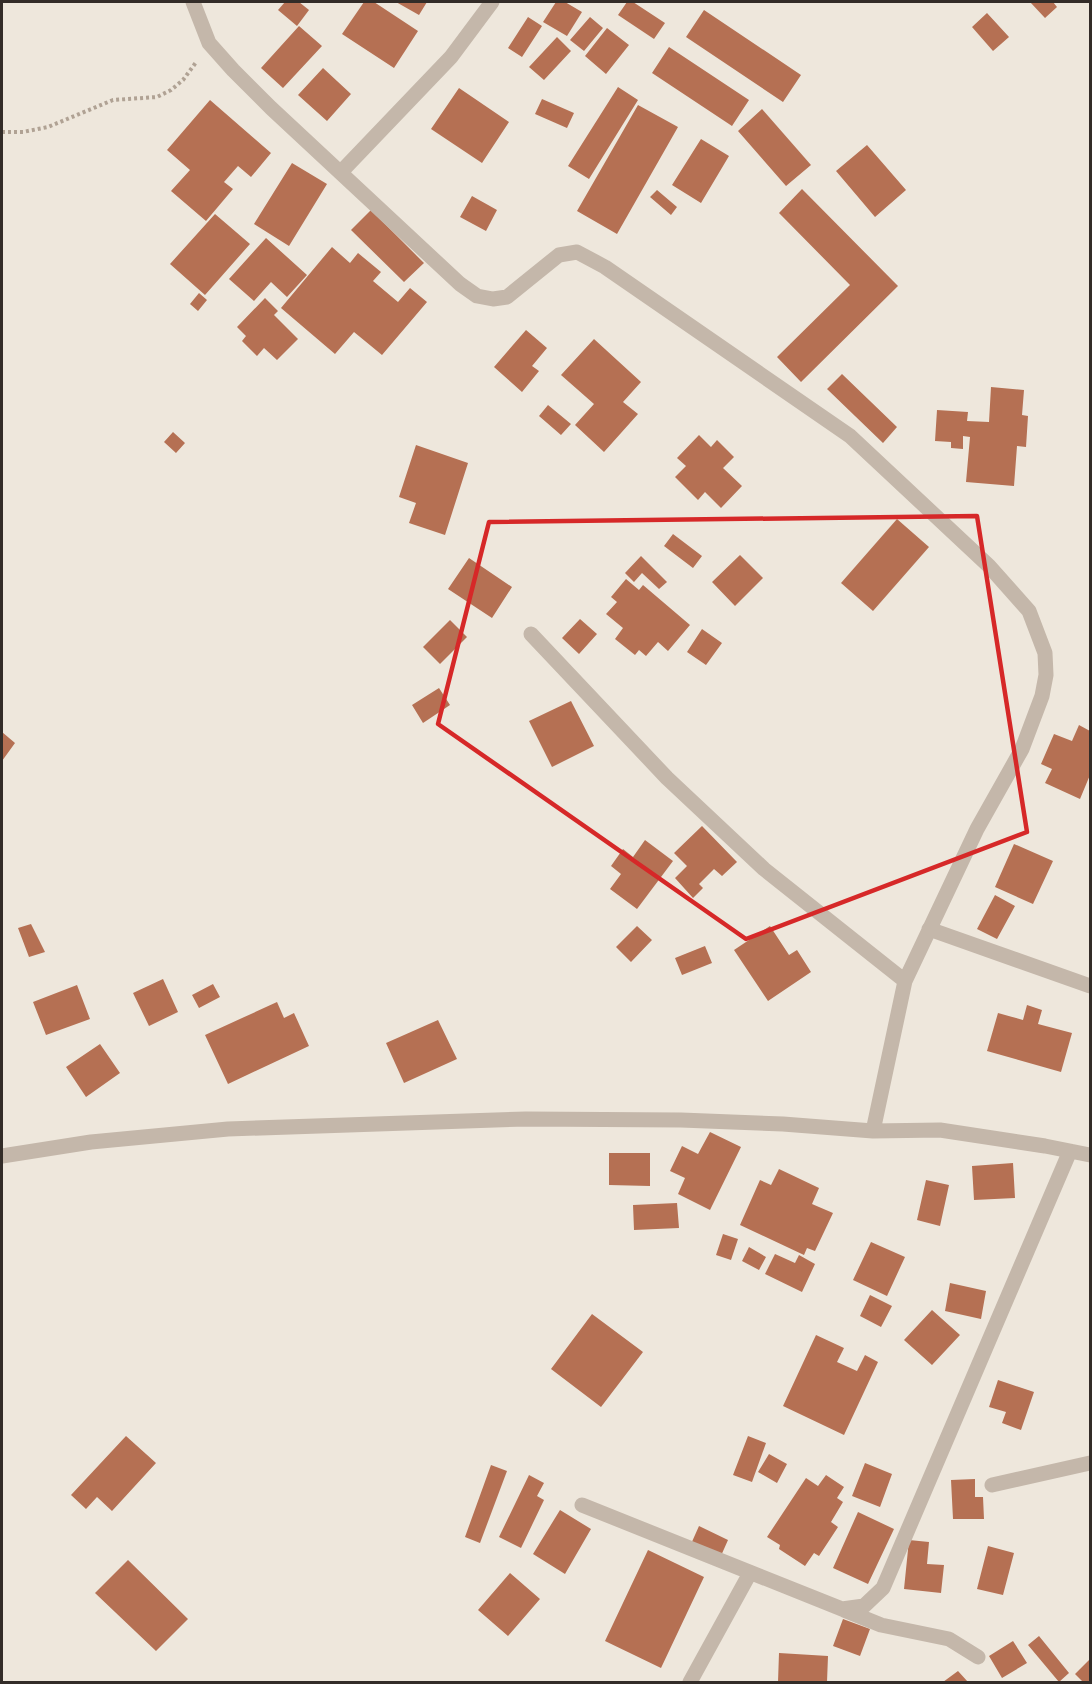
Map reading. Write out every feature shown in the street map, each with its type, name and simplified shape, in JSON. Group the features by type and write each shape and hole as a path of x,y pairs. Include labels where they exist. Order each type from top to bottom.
{"street":[{"path":"193,2 209,43 271,108 460,284 477,296 493,299 507,297 559,255 577,252 605,267 850,436 989,566 1029,611 1045,653 1046,675 1042,696 1022,749 976,829 905,981 873,1131"},
{"path":"341,172 450,57 492,2"},
{"path":"531,634 667,778 764,869 905,981"},
{"path":"930,928 1090,986"},
{"path":"2,1155 91,1142 228,1129 503,1119 681,1120 783,1124 873,1131 940,1130 1090,1155"},
{"path":"842,1610 864,1606 883,1588 1070,1151"},
{"path":"992,1485 1090,1463"},
{"path":"582,1505 882,1625 949,1639 978,1657"},
{"path":"690,1683 750,1573"}],"path":[{"path":"2,132 23,132 48,128 113,100 157,97 171,90 183,80 209,43"}],"highlighted area":[{"path":"977,516 1027,832 746,939 438,724 489,522"}],"building":[{"path":"285,2 299,2 309,10 297,26 278,10"},
{"path":"364,2 374,2 418,31 394,68 342,34"},
{"path":"396,2 427,2 419,15"},
{"path":"556,2 565,2 582,12 567,36 543,22"},
{"path":"627,2 633,2 665,23 654,39 618,15"},
{"path":"1030,2 1053,2 1057,7 1045,18"},
{"path":"704,10 801,75 783,102 686,37"},
{"path":"987,13 1009,37 993,51 972,27"},
{"path":"528,17 542,26 522,57 508,48"},
{"path":"590,17 603,28 584,51 570,40"},
{"path":"299,26 322,46 283,88 261,68"},
{"path":"607,28 629,45 606,74 585,56"},
{"path":"557,37 571,51 544,80 529,67"},
{"path":"669,47 749,100 732,126 652,73"},
{"path":"323,68 351,94 327,121 298,95"},
{"path":"618,87 638,100 589,179 568,166"},
{"path":"459,88 509,122 482,163 431,129"},
{"path":"542,99 574,113 567,128 535,114"},
{"path":"210,100 271,153 251,177 238,166 224,182 233,189 206,221 171,191 190,170 167,150"},
{"path":"638,105 678,127 617,234 577,211"},
{"path":"762,109 811,165 786,186 738,131"},
{"path":"701,139 729,156 701,203 672,185"},
{"path":"867,145 906,190 875,217 836,171"},
{"path":"292,163 327,184 289,246 254,224"},
{"path":"802,189 898,286 801,382 777,357 850,285 779,213"},
{"path":"657,190 677,207 671,215 650,197"},
{"path":"472,196 497,210 486,231 460,217"},
{"path":"371,210 424,263 404,282 351,230"},
{"path":"215,214 250,244 205,295 170,264"},
{"path":"266,238 307,275 287,297 271,282 254,301 229,279"},
{"path":"332,247 350,263 358,253 381,272 373,281 398,302 410,288 427,302 382,355 354,332 335,354 281,308"},
{"path":"199,293 207,300 198,311 190,304"},
{"path":"265,298 278,311 274,315 298,339 277,360 264,348 257,356 242,341 246,336 237,327"},
{"path":"526,330 547,348 532,366 539,371 522,392 494,367"},
{"path":"594,339 641,382 623,402 638,414 604,452 575,425 594,404 561,375"},
{"path":"842,374 897,427 883,443 827,389"},
{"path":"991,387 1024,390 1022,415 1028,416 1026,447 1017,446 1014,486 966,482 970,437 963,436 963,449 951,448 951,442 935,441 937,410 968,412 967,421 989,422"},
{"path":"548,405 571,424 561,435 539,416"},
{"path":"173,432 185,443 176,453 164,442"},
{"path":"699,435 711,447 717,440 734,457 723,468 742,486 721,508 705,492 698,500 675,477 686,466 677,458"},
{"path":"416,445 468,463 445,535 409,523 416,503 399,497"},
{"path":"897,519 929,547 873,611 841,583"},
{"path":"673,534 702,556 693,568 664,546"},
{"path":"740,555 763,578 735,606 712,582"},
{"path":"641,556 667,582 659,589 642,573 634,582 625,573"},
{"path":"469,558 512,587 492,618 448,589"},
{"path":"626,579 639,590 643,585 690,625 668,651 658,642 646,656 639,650 635,655 615,639 623,628 606,614 617,602 611,597"},
{"path":"580,619 597,634 579,654 562,638"},
{"path":"450,620 467,637 440,664 423,647"},
{"path":"702,629 722,643 706,665 687,652"},
{"path":"439,688 450,705 423,723 412,705"},
{"path":"571,701 594,746 552,767 529,721"},
{"path":"1079,725 1090,731 1090,775 1080,799 1045,783 1052,769 1041,764 1054,734 1072,741"},
{"path":"2,732 15,743 2,761"},
{"path":"702,826 737,862 722,876 714,869 699,884 703,888 693,898 675,878 687,866 674,853"},
{"path":"645,840 673,861 637,909 610,889 621,874 611,866 623,849 633,857"},
{"path":"1014,844 1053,861 1033,904 995,887"},
{"path":"995,895 1015,906 997,939 977,929"},
{"path":"31,924 45,952 29,957 18,928"},
{"path":"637,926 652,940 631,962 616,947"},
{"path":"770,926 789,955 797,950 811,972 768,1001 734,950"},
{"path":"705,946 712,963 682,975 675,958"},
{"path":"163,979 178,1012 149,1026 133,993"},
{"path":"213,984 220,997 199,1008 192,995"},
{"path":"77,985 90,1019 46,1035 33,1002"},
{"path":"277,1002 284,1018 294,1013 309,1046 228,1084 205,1035"},
{"path":"1027,1005 1042,1010 1038,1024 1072,1033 1061,1072 987,1051 998,1013 1023,1020"},
{"path":"438,1020 457,1059 404,1083 386,1043"},
{"path":"100,1044 120,1073 86,1097 66,1067"},
{"path":"710,1132 741,1147 710,1210 678,1194 685,1178 670,1171 682,1146 698,1154"},
{"path":"609,1153 650,1153 650,1186 609,1185"},
{"path":"1013,1163 1015,1198 974,1200 972,1166"},
{"path":"779,1169 819,1188 812,1204 833,1213 815,1251 807,1248 804,1255 740,1225 760,1180 771,1185"},
{"path":"926,1180 949,1185 940,1226 917,1220"},
{"path":"677,1203 679,1228 634,1230 633,1205"},
{"path":"723,1234 738,1239 731,1260 716,1255"},
{"path":"871,1242 905,1257 887,1296 853,1280"},
{"path":"749,1247 766,1257 759,1270 742,1261"},
{"path":"775,1254 795,1263 799,1255 815,1264 802,1292 765,1274"},
{"path":"950,1283 986,1291 981,1319 945,1311"},
{"path":"870,1295 892,1306 881,1327 860,1316"},
{"path":"932,1310 960,1335 932,1365 904,1340"},
{"path":"592,1314 643,1352 601,1407 551,1369"},
{"path":"816,1335 844,1348 837,1362 857,1371 865,1355 878,1362 844,1435 783,1406"},
{"path":"998,1380 1034,1392 1021,1430 1002,1423 1006,1412 989,1407"},
{"path":"126,1436 156,1463 112,1511 97,1497 86,1509 71,1495"},
{"path":"748,1436 766,1443 752,1482 733,1475"},
{"path":"769,1454 787,1464 777,1483 758,1472"},
{"path":"865,1463 892,1474 880,1507 852,1496"},
{"path":"491,1465 507,1471 480,1543 465,1537"},
{"path":"529,1475 544,1483 537,1496 544,1500 521,1548 499,1537"},
{"path":"826,1475 844,1487 837,1498 843,1502 831,1522 838,1527 819,1556 814,1553 805,1566 779,1549 780,1545 767,1537 806,1478 818,1486"},
{"path":"975,1479 975,1497 983,1497 984,1519 953,1519 951,1480"},
{"path":"560,1510 591,1529 565,1574 533,1554"},
{"path":"858,1512 894,1529 868,1584 833,1568"},
{"path":"699,1526 728,1540 720,1558 691,1544"},
{"path":"909,1540 929,1542 927,1564 944,1565 941,1593 904,1589"},
{"path":"988,1546 1014,1553 1003,1595 977,1589"},
{"path":"648,1550 704,1577 661,1668 605,1641"},
{"path":"128,1560 188,1619 156,1651 95,1593"},
{"path":"510,1573 540,1599 508,1636 478,1610"},
{"path":"843,1619 870,1629 860,1656 833,1646"},
{"path":"1039,1636 1069,1673 1059,1682 1028,1645"},
{"path":"1013,1641 1027,1663 1002,1678 989,1656"},
{"path":"779,1653 828,1656 827,1682 778,1682"},
{"path":"1090,1659 1090,1682 1083,1682 1075,1674"},
{"path":"958,1671 968,1682 943,1682"}]}
